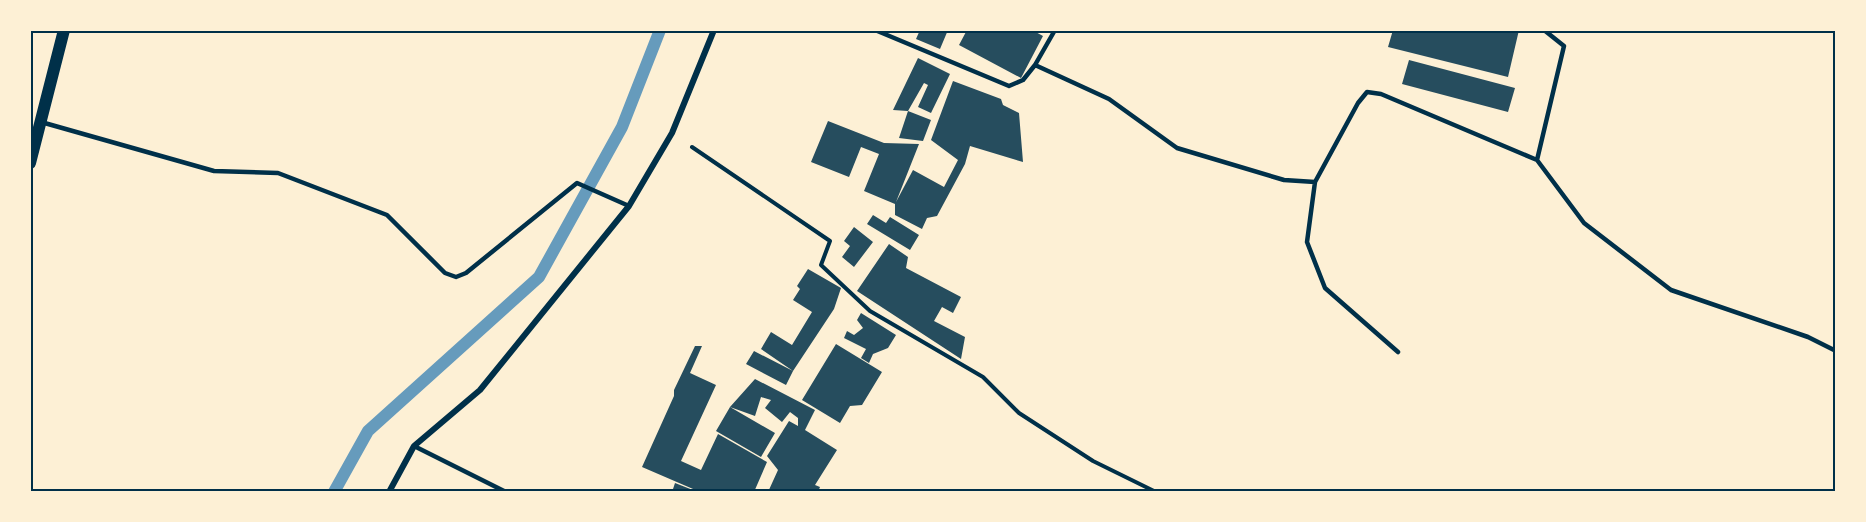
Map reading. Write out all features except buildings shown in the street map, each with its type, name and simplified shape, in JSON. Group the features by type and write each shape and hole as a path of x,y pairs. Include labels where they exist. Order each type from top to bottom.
{"main road":[{"path":"30,163 64,30"}],"street":[{"path":"389,492 414,446 480,390 629,206 672,134 714,30"}],"lane":[{"path":"876,30 1009,86 1023,80 1035,65 1055,30"},
{"path":"1538,160 1564,46 1544,30"},
{"path":"1035,65 1109,99 1177,148 1284,180 1315,182"},
{"path":"1398,352 1325,288 1307,242 1315,182 1359,103 1368,92 1381,94 1538,160 1584,223 1671,290 1808,337 1836,351"},
{"path":"41,122 214,171 278,173 387,215 445,273 456,277 466,273 577,183 629,206"},
{"path":"414,446 506,492"}],"path":[{"path":"672,134 830,241 821,265 870,311 983,378 1019,413 1093,461 1156,492"}],"waterway":[{"path":"334,492 368,431 539,277 622,127 660,30"}]}
